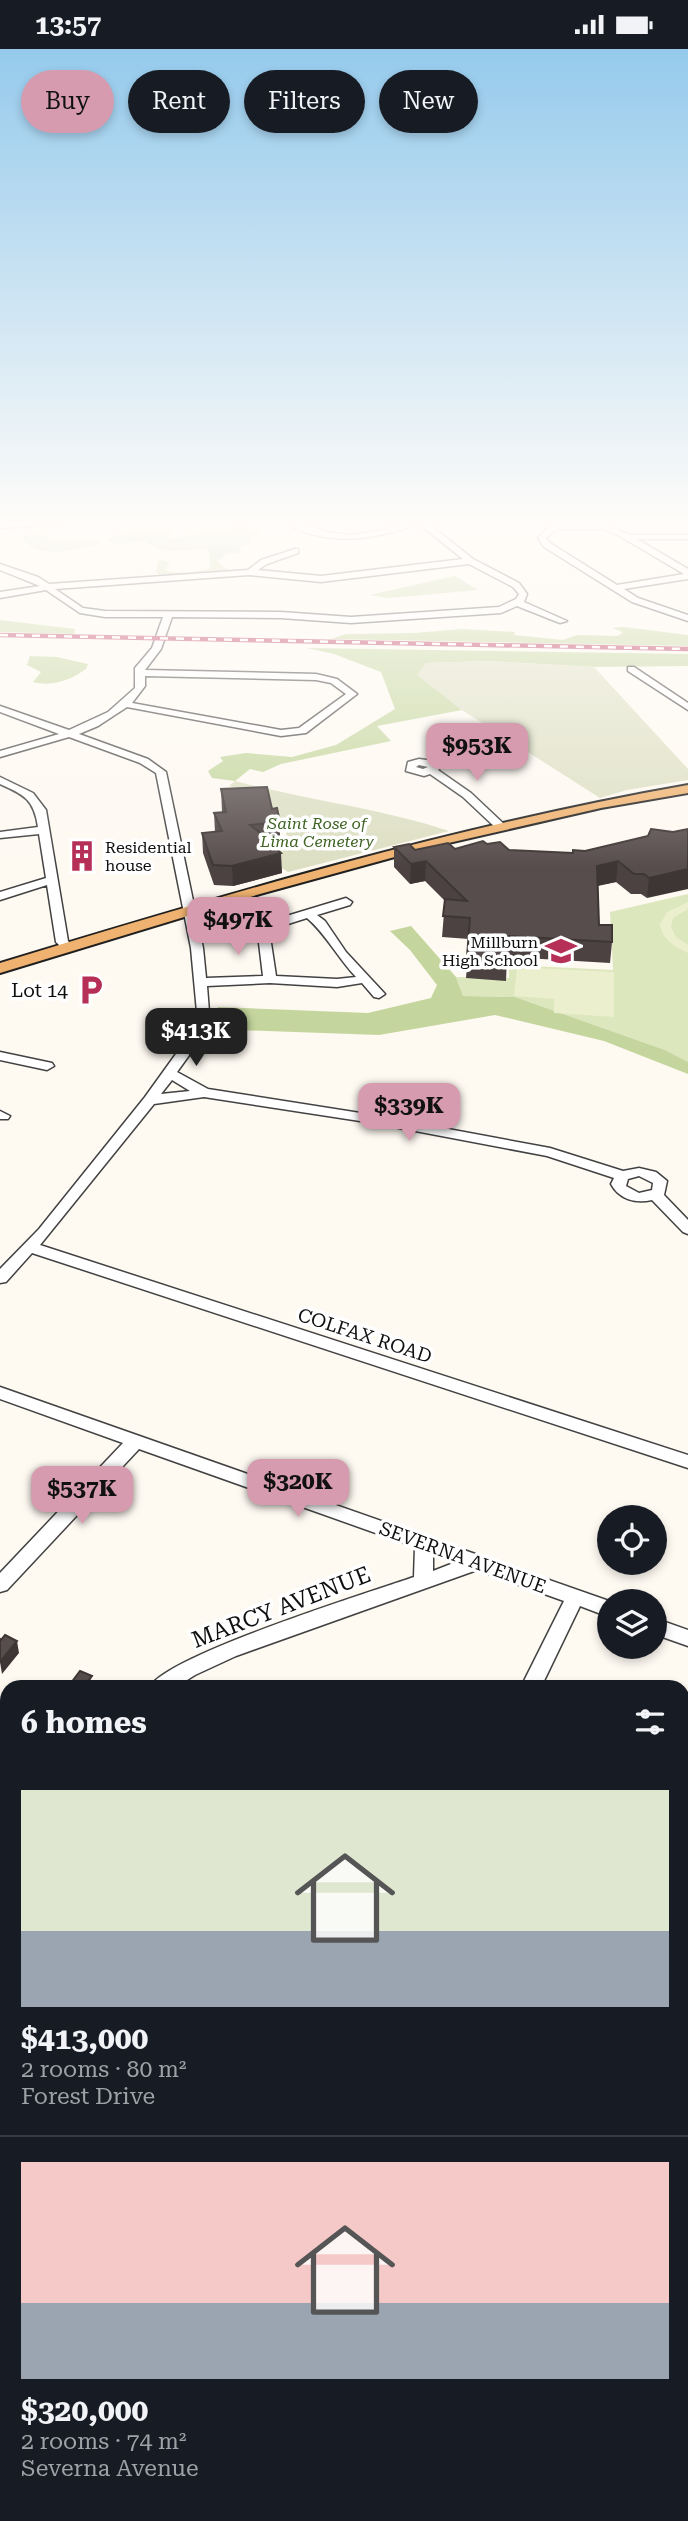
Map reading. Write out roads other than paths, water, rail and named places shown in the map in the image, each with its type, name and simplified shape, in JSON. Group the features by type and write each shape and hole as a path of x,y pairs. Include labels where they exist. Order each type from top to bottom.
{"main road":[{"path":"0,968 357,863 501,827 688,789"}],"street":[{"path":"139,673 156,649 160,636"},
{"path":"631,669 688,707"},
{"path":"0,754 80,732 124,704 139,689 142,683 139,673"},
{"path":"124,704 281,733 302,730 352,694 334,681 316,677 139,673"},
{"path":"0,709 144,761 161,772 190,910 202,979 203,1012 197,1031 150,1100 29,1247 0,1278"},
{"path":"432,771 467,795 501,827"},
{"path":"0,780 24,791 38,802 62,941 68,947"},
{"path":"0,835 44,830"},
{"path":"0,896 51,880"},
{"path":"269,975 265,943 267,931 276,924 346,902"},
{"path":"308,913 321,924 337,949 379,994"},
{"path":"202,979 269,975 337,983 365,979"},
{"path":"0,1056 47,1066"},
{"path":"170,1073 204,1093"},
{"path":"150,1100 204,1093 386,1122 550,1151 622,1176 639,1172 656,1177 661,1185 654,1195 643,1198 628,1194 618,1184 622,1176"},
{"path":"654,1195 688,1229"},
{"name":"COLFAX ROAD","path":"29,1247 688,1462"},
{"name":"SEVERNA AVENUE","path":"0,1393 597,1605"},
{"path":"0,1584 135,1442"},
{"path":"423,1581 424,1543"},
{"name":"MARCY AVENUE","path":"171,1680 229,1650 478,1562"},
{"path":"534,1680 575,1597"},
{"path":"667,1631 688,1638"}],"railway":[{"path":"67,636 688,649"}],"place":[{"name":"Residential house","path":"82,856"},
{"name":"Millburn High School","path":"561,951"},
{"name":"Lot 14","path":"91,990"}],"park label":[{"name":"Saint Rose of Lima Cemetery","path":"317,832"}]}
